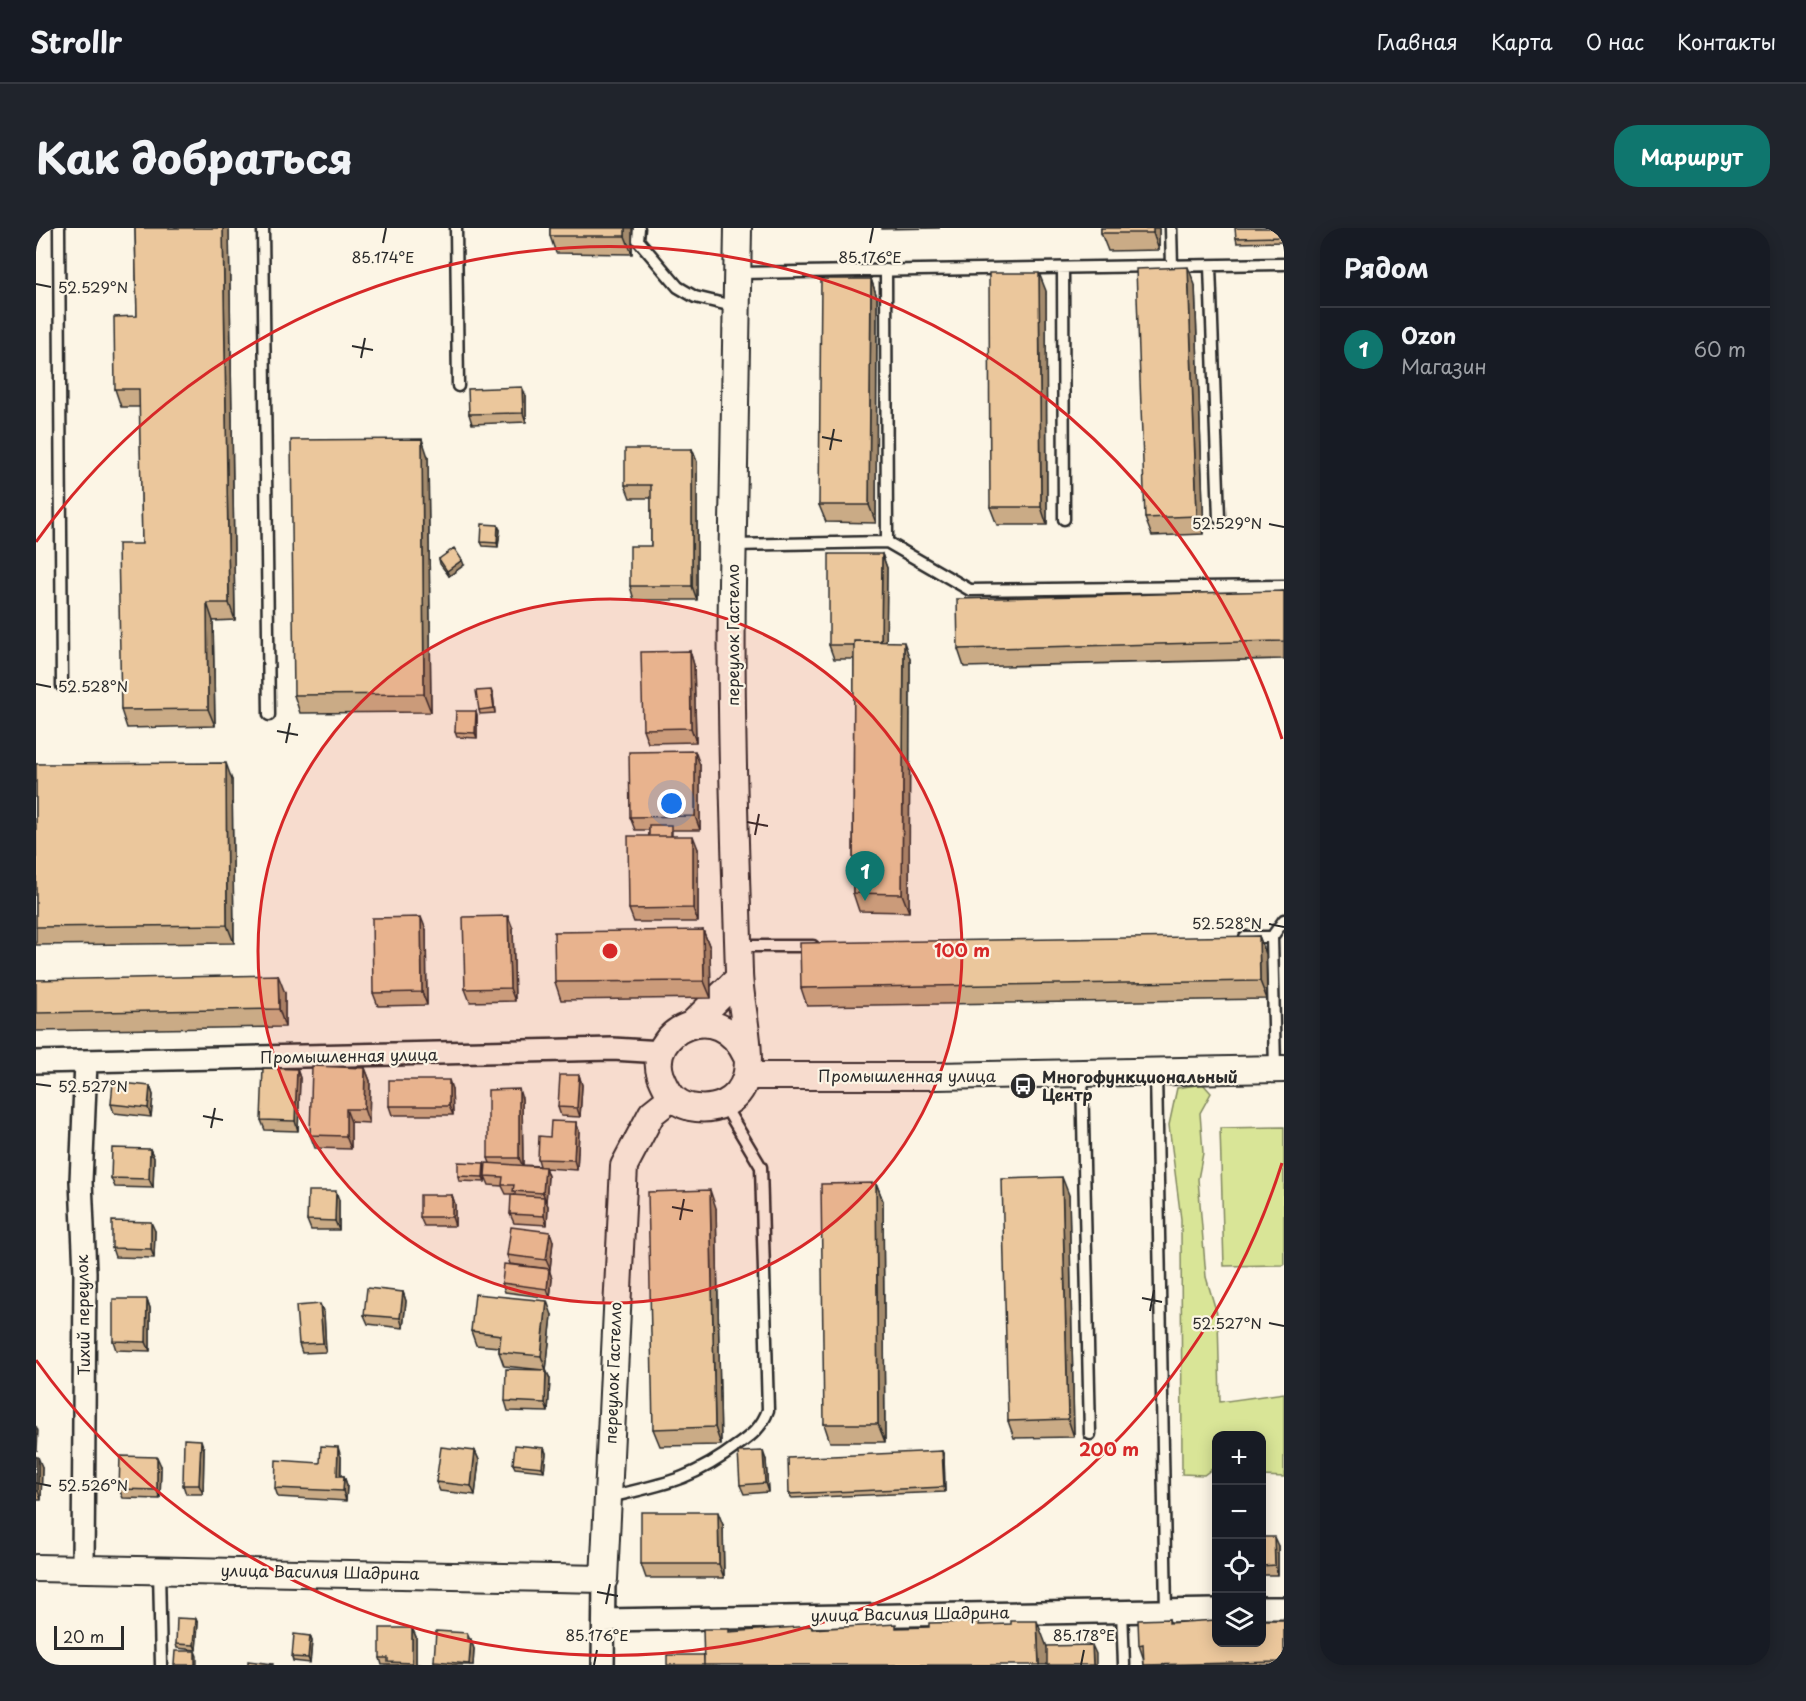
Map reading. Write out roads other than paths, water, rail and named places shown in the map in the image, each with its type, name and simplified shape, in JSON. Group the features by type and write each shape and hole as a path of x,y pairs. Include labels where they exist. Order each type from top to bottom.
{"street":[{"name":"переулок Гастелло","path":"738,228 733,545 738,946 747,1066"},
{"path":"624,1166 644,1103 674,1033 693,1023 739,978"},
{"path":"661,1062 671,1098 685,1106 706,1110 724,1105 739,1092 747,1066 739,1040 726,1028 710,1022 693,1023"},
{"name":"Промышленная улица","path":"36,1062 601,1050 661,1062"},
{"name":"Тихий переулок","path":"83,1567 85,1272 81,1181 86,1062"},
{"name":"Промышленная улица","path":"747,1066 1082,1074 1280,1069"},
{"name":"переулок Гастелло","path":"603,1665 604,1580 618,1243 624,1166 652,1113 671,1098"},
{"name":"улица Василия Шадрина","path":"36,1568 83,1567 604,1580"},
{"path":"1266,1608 1284,1608"},
{"name":"улица Василия Шадрина","path":"604,1620 1122,1609 1212,1610"}],"lane":[{"path":"59,228 62,686"},
{"path":"262,228 269,715"},
{"path":"456,228 459,386"},
{"path":"639,228 638,240 678,287 695,297 737,307"},
{"path":"1171,228 1172,266"},
{"path":"738,273 1284,264"},
{"path":"1210,266 1219,518"},
{"path":"1063,268 1064,519"},
{"path":"886,270 887,542"},
{"path":"733,545 887,542 970,590 1284,585"},
{"path":"1280,1069 1279,1007 1272,937 1284,920"},
{"path":"1238,937 1272,937"},
{"path":"738,946 820,946"},
{"path":"1156,1073 1166,1611"},
{"path":"1082,1074 1090,1434"},
{"path":"609,1497 683,1479 706,1468 753,1434 763,1424 768,1410 761,1167 724,1105"},
{"path":"159,1569 161,1665"},
{"path":"1122,1609 1124,1665"}],"place":[{"name":"Ozon","path":"865,901"},
{"name":"Многофункциональный Центр","path":"1023,1086"}]}
